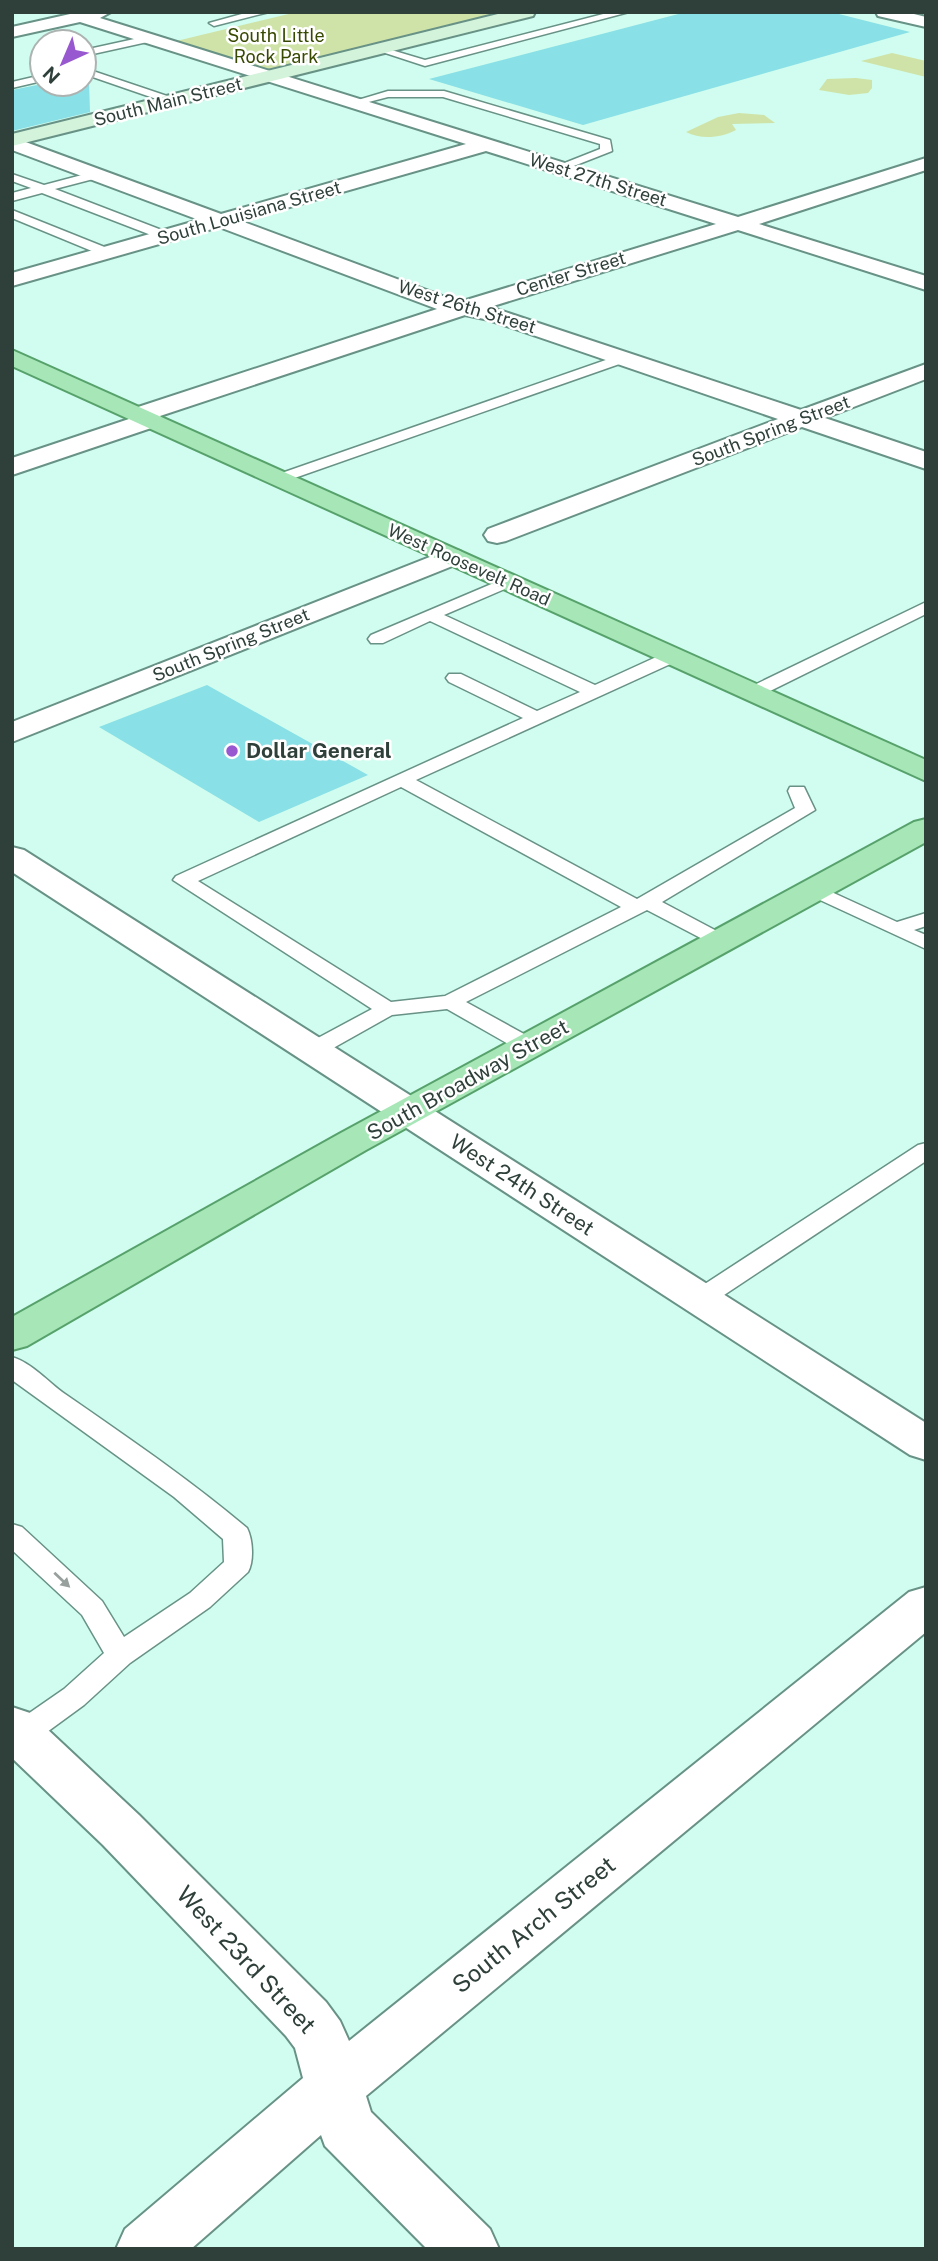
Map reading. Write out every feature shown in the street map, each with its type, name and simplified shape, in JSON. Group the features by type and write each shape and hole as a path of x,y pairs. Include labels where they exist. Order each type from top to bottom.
{"main road":[{"name":"West Roosevelt Road","path":"12,357 926,772"},
{"name":"South Broadway Street","path":"12,1336 135,1263 527,1045 926,829"}],"street":[{"path":"12,32 103,12"},
{"name":"South Main Street","path":"12,142 527,12"},
{"path":"884,12 924,21"},
{"name":"West 27th Street","path":"81,17 926,283"},
{"name":"West 26th Street","path":"12,142 460,309 494,314 926,461"},
{"name":"South Louisiana Street","path":"12,280 485,145"},
{"name":"Center Street","path":"12,467 145,417 460,309 926,164"},
{"name":"South Spring Street","path":"498,535 926,371"},
{"name":"South Spring Street","path":"12,733 450,557"},
{"name":"West 24th Street","path":"12,857 926,1444"},
{"name":"South Arch Street","path":"146,2249 333,2088 926,1605"},
{"name":"West 23rd Street","path":"17,1731 121,1830 306,2019 320,2039 346,2127 469,2249"}],"lane":[{"path":"214,23 264,12"},
{"path":"378,50 425,63 624,12"},
{"path":"98,50 148,39"},
{"path":"98,76 172,101"},
{"path":"353,103 388,94 444,94 606,142 606,151 561,168"},
{"path":"12,197 97,175"},
{"path":"12,177 168,237"},
{"path":"12,214 108,253"},
{"path":"281,478 623,358"},
{"path":"377,639 508,582"},
{"path":"752,693 926,607"},
{"path":"430,615 595,692"},
{"path":"387,1009 183,880 671,657"},
{"path":"455,678 537,718"},
{"path":"402,780 641,904 721,941"},
{"path":"311,1051 387,1009 450,1002 641,904 806,810 797,791"},
{"path":"814,890 926,943"},
{"path":"896,929 926,919"},
{"path":"450,1002 527,1045"},
{"path":"700,1299 926,1150"},
{"path":"12,1366 47,1394 184,1490 237,1535 238,1565 200,1600 120,1655 74,1697 17,1731"},
{"path":"12,1534 92,1608 120,1655"}],"green space":[{"name":"South Little Rock Park","path":"297,12 527,12 269,77 164,44"},
{"path":"892,53 926,61 926,77 861,61"},
{"path":"827,79 872,80 872,88 868,93 849,95 819,90"},
{"path":"739,113 764,115 775,123 732,124 736,130 711,137 686,132 718,117"}],"building":[{"path":"686,12 831,12 910,32 583,125 429,79"},
{"path":"28,87 28,98 90,98 90,112 12,131 12,90"},
{"name":"Dollar General","path":"207,685 368,775 259,822 99,727"}],"place":[{"name":"Dollar General","path":"232,751"}]}
